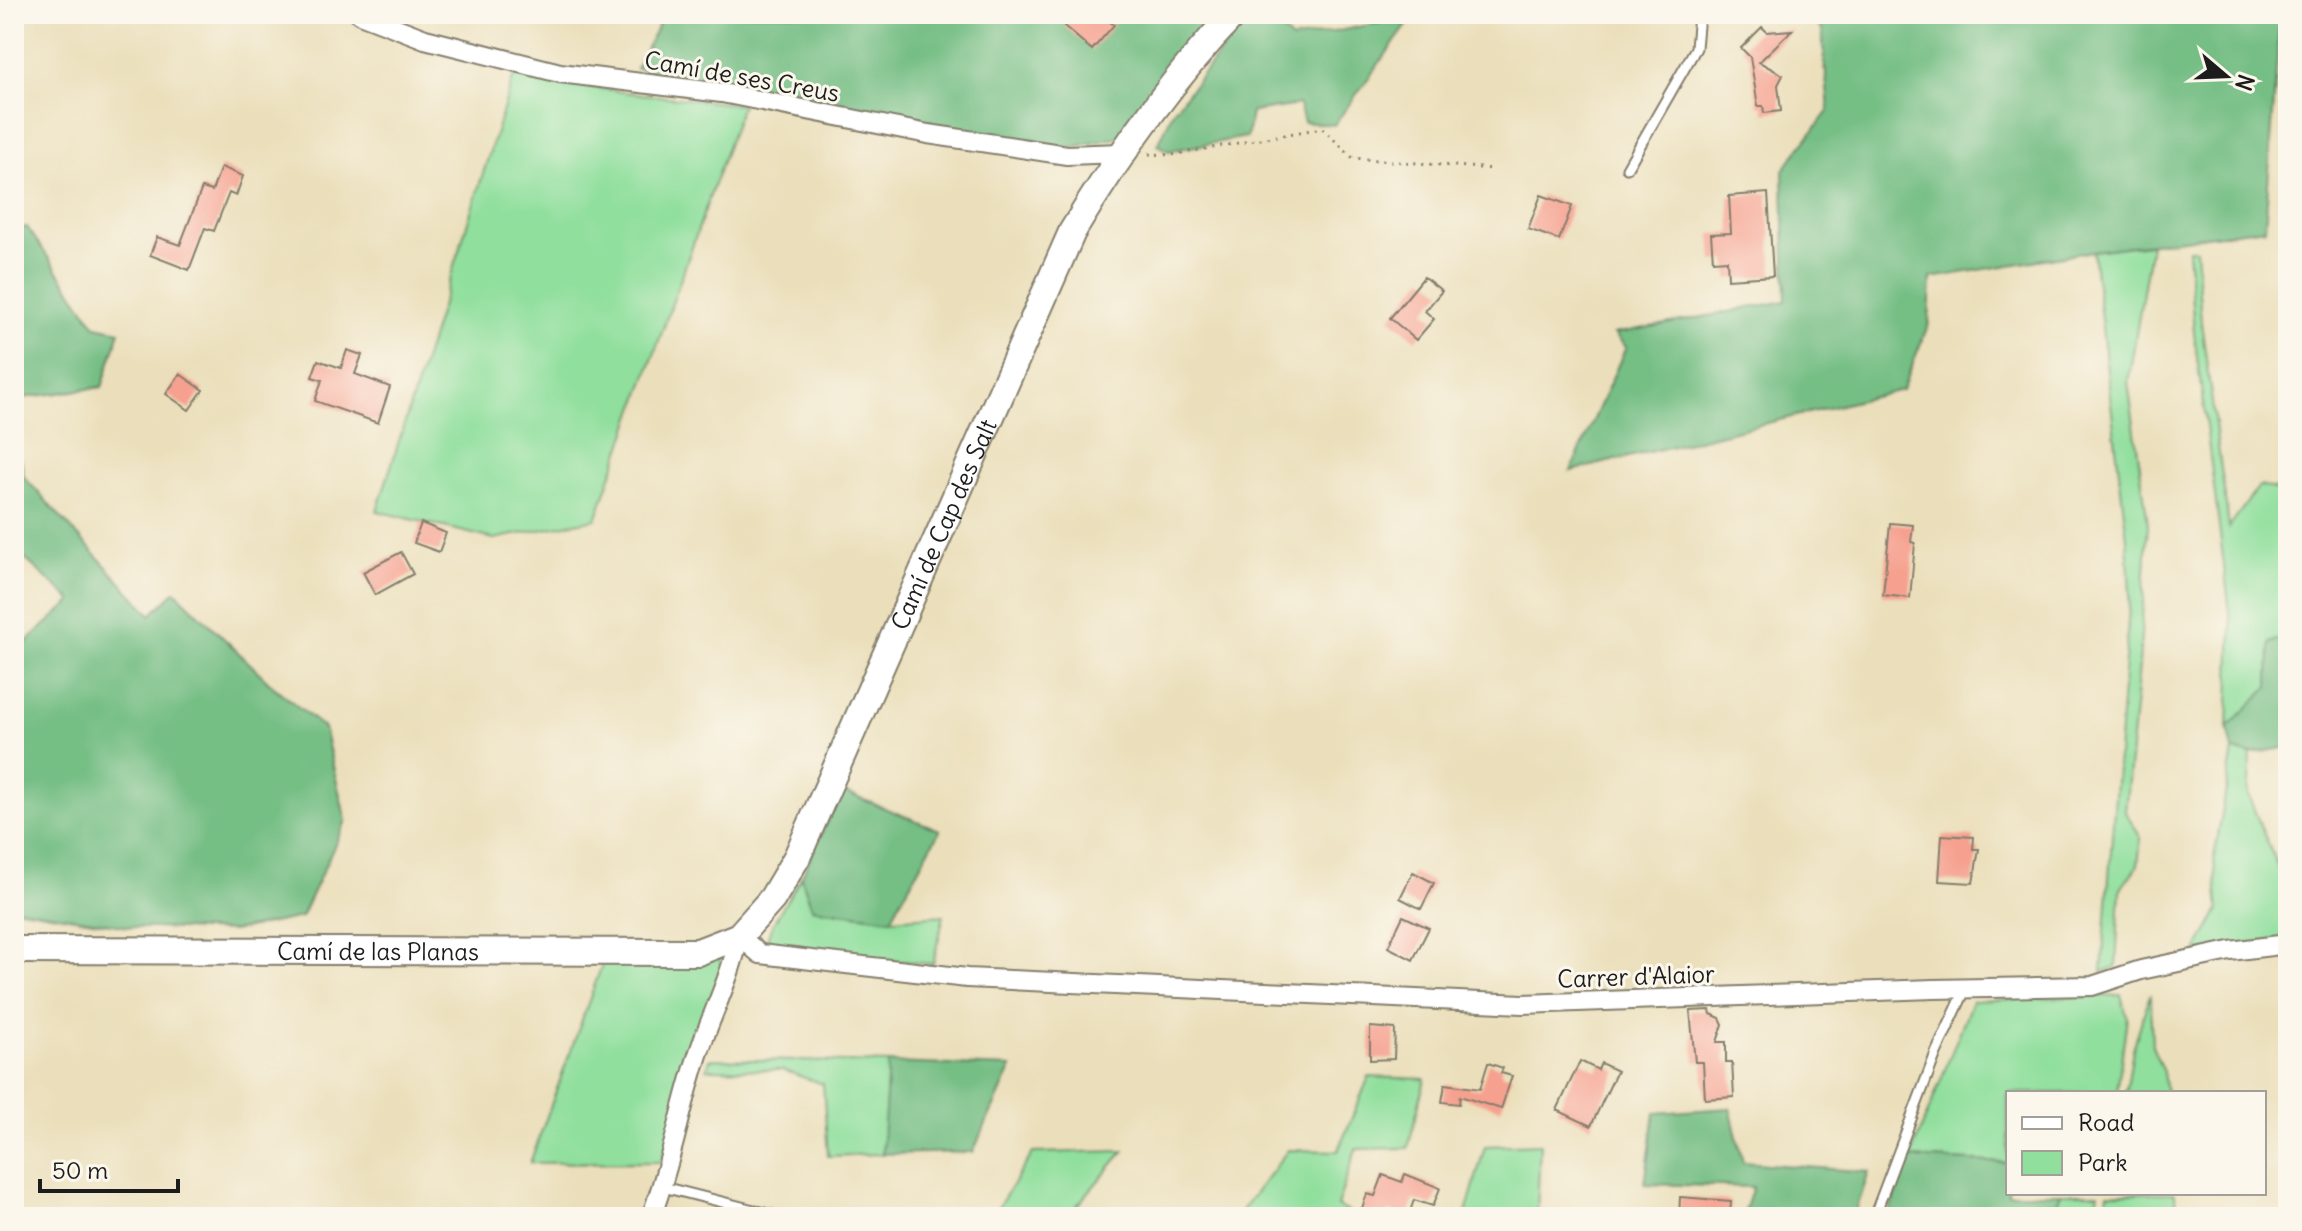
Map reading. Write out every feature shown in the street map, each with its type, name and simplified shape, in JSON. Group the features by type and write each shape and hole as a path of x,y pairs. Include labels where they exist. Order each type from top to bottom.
{"street":[{"name":"Camí de ses Creus","path":"360,14 425,39 560,73 722,93 928,134 1051,153 1121,153"},
{"name":"Camí de Cap des Salt","path":"663,1187 697,1058 735,958 739,936 772,899 797,857 1072,232 1121,153 1192,58 1234,14"},
{"name":"Camí de las Planas","path":"14,950 698,952 739,936"},
{"name":"Carrer d'Alaior","path":"739,936 760,954 967,978 1523,1004 2092,986 2141,970 2215,954 2288,944"},
{"path":"651,1217 663,1187"}],"lane":[{"path":"1627,168 1696,48 1699,14"},
{"path":"1874,1217 1936,1053 1966,988"},
{"path":"663,1187 781,1217"}],"path":[{"path":"1121,153 1171,155 1322,128 1353,158 1493,169"}],"green space":[{"path":"664,14 1208,14 1218,21 1125,136 1068,148 636,68"},
{"path":"1251,14 1269,14 1268,17 1292,40 1389,21 1408,24 1334,125 1304,122 1299,105 1251,112 1247,137 1168,151 1158,145 1173,111"},
{"path":"1810,14 1961,14 2069,19 2069,14 2280,14 2265,228 2093,251 1931,278 1929,323 1902,390 1571,471 1626,347 1614,334 1786,301 1783,170 1829,110 1822,30"},
{"path":"514,75 623,92 742,105 596,519 494,539 377,511"},
{"path":"27,227 96,326 120,331 102,387 14,399 14,230"},
{"path":"2151,244 2128,382 2148,524 2125,812 2141,838 2138,865 2120,890 2116,967 2102,972 2130,593 2127,539 2093,251"},
{"path":"2188,249 2196,249 2201,322 2229,527 2259,486 2275,489 2288,505 2288,636 2270,643 2269,687 2228,727 2232,627 2194,333"},
{"path":"14,457 21,460 24,477 151,615 175,591 275,688 324,728 346,821 301,917 233,931 129,927 14,908 14,653 72,601 14,549"},
{"path":"2288,636 2288,747 2251,754 2233,751 2228,727 2269,687 2270,643"},
{"path":"2233,751 2251,754 2248,795 2288,892 2288,938 2196,952 2219,910 2214,859"},
{"path":"841,791 940,830 891,919 812,908 801,877"},
{"path":"801,877 812,908 891,919 944,915 933,964 774,950 769,932"},
{"path":"720,958 721,981 661,1162 530,1163 603,962 684,963"},
{"path":"2150,994 2152,1046 2163,1072 2166,1091 2126,1091 2133,1049"},
{"path":"2121,995 2127,1017 2117,1091 2006,1091 2006,1163 1910,1158 1972,1001"},
{"path":"710,1059 890,1063 882,1154 828,1156 823,1084 782,1070 707,1069"},
{"path":"888,1063 1012,1067 973,1152 882,1154"},
{"path":"1369,1077 1425,1079 1408,1148 1356,1149 1337,1206 1359,1217 1237,1217 1288,1150 1338,1151"},
{"path":"1730,1108 1743,1162 1869,1172 1854,1217 1743,1217 1753,1187 1645,1184 1655,1113"},
{"path":"1540,1144 1537,1217 1465,1217 1485,1146"},
{"path":"1124,1151 1067,1217 992,1217 1033,1153"},
{"path":"1910,1158 2006,1163 2006,1195 2060,1195 2052,1217 1887,1217"},
{"path":"2060,1195 2099,1195 2094,1217 2052,1217"},
{"path":"2108,1195 2175,1195 2176,1217 2104,1217"}],"building":[{"path":"1075,14 1115,14 1109,21 1114,25 1092,50 1064,26"},
{"path":"1762,27 1767,32 1792,30 1759,62 1783,75 1778,85 1781,111 1764,113 1763,106 1758,106 1750,57 1741,48"},
{"path":"221,167 243,176 236,196 229,193 214,231 205,228 189,270 150,255 157,237 180,245 202,188 212,191"},
{"path":"1768,193 1773,276 1728,279 1727,260 1713,261 1711,234 1731,233 1729,196"},
{"path":"1541,195 1572,206 1559,240 1528,229"},
{"path":"1424,277 1442,291 1425,311 1434,319 1416,340 1390,318"},
{"path":"347,350 362,355 355,374 390,387 378,423 315,401 322,380 312,377 318,360 341,368"},
{"path":"180,374 203,390 189,410 166,394"},
{"path":"421,523 446,533 439,552 414,543"},
{"path":"1890,523 1913,525 1911,542 1915,543 1910,598 1883,595"},
{"path":"401,552 413,574 375,595 363,572"},
{"path":"1942,835 1974,837 1973,849 1979,849 1973,883 1939,881"},
{"path":"1413,872 1434,883 1421,909 1400,898"},
{"path":"1403,916 1429,928 1413,960 1388,947"},
{"path":"1710,1010 1723,1024 1717,1042 1726,1042 1726,1062 1732,1062 1734,1097 1705,1099 1703,1062 1695,1062 1690,1011"},
{"path":"1370,1027 1395,1029 1394,1059 1370,1060"},
{"path":"1580,1061 1598,1070 1601,1063 1617,1071 1591,1126 1557,1110"},
{"path":"1488,1063 1503,1068 1501,1073 1512,1076 1501,1109 1460,1096 1459,1104 1442,1102 1445,1084 1480,1089"},
{"path":"1405,1174 1440,1188 1433,1206 1414,1200 1408,1217 1389,1211 1386,1217 1379,1217 1361,1211 1367,1194 1375,1196 1383,1175 1402,1182"},
{"path":"1680,1197 1731,1201 1730,1217 1679,1217"}]}
